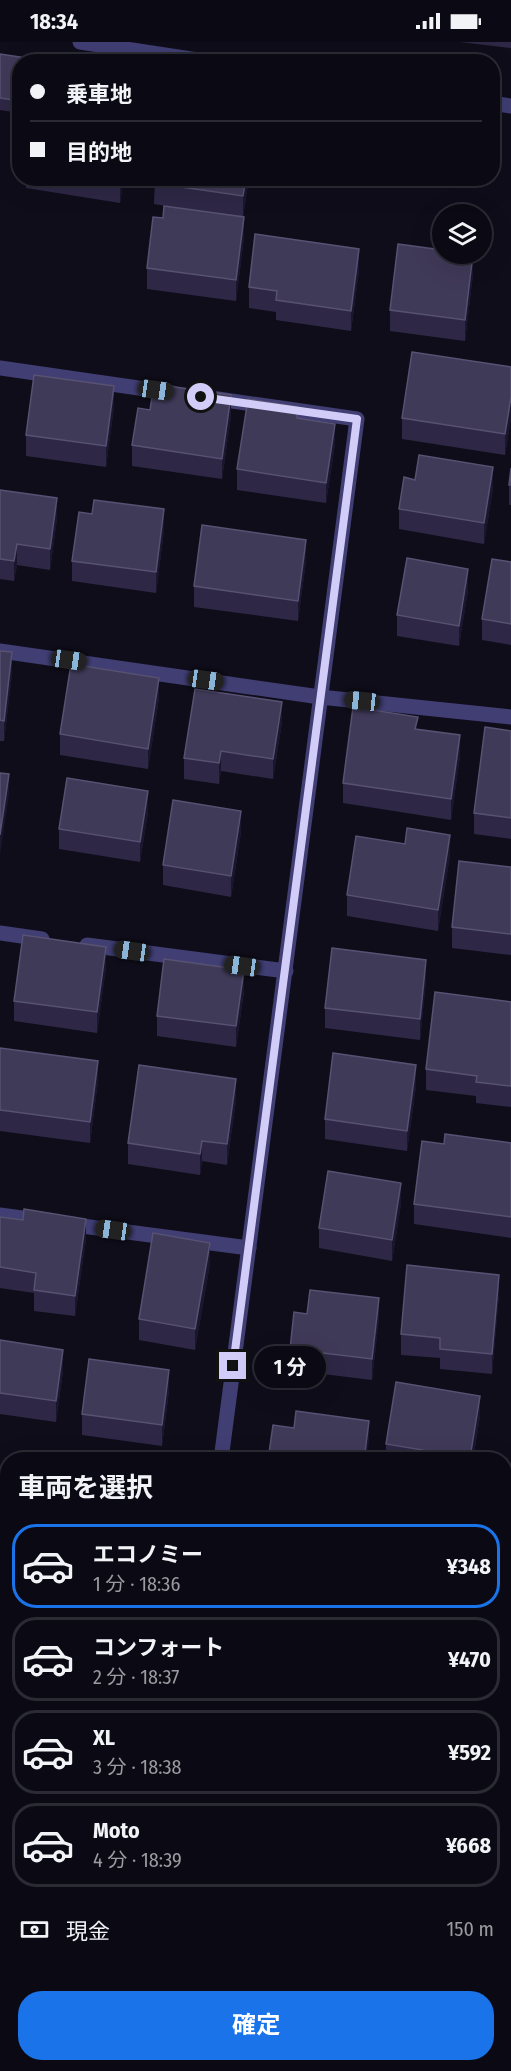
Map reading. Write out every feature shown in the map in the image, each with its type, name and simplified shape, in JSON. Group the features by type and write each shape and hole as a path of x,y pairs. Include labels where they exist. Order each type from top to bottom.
{"street":[{"path":"80,42 159,54"},
{"path":"0,368 357,419 222,1452"},
{"path":"0,651 320,697 511,717"},
{"path":"0,933 286,971"},
{"path":"0,1215 249,1248"}],"building":[{"path":"0,54 12,56 12,100 0,98"},
{"path":"175,186 245,186 243,196"},
{"path":"164,206 244,217 236,280 147,268 153,217 163,218"},
{"path":"255,234 359,249 351,311 276,300 277,291 249,287"},
{"path":"398,244 432,249 432,264 472,264 465,320 390,310"},
{"path":"412,352 511,367 511,397 505,434 402,418"},
{"path":"34,375 114,386 106,446 26,435"},
{"path":"154,384 231,395 222,459 132,445 138,408 150,410"},
{"path":"248,399 298,407 297,418 335,424 326,483 237,469"},
{"path":"419,455 493,467 484,523 399,509 404,477 415,480"},
{"path":"0,490 57,498 50,549 17,544 14,561 0,559"},
{"path":"94,500 164,509 156,572 72,561 79,512 92,514"},
{"path":"202,525 306,540 298,601 194,586"},
{"path":"407,558 468,569 459,626 397,615"},
{"path":"492,559 511,562 511,624 482,619"},
{"path":"0,651 12,652 4,721 0,720"},
{"path":"71,664 159,678 148,749 60,734"},
{"path":"195,689 282,702 273,759 221,751 219,763 184,758"},
{"path":"353,707 418,717 415,729 460,735 451,799 343,783"},
{"path":"485,727 511,731 511,818 474,813"},
{"path":"0,773 9,774 0,835"},
{"path":"67,778 148,791 140,842 59,829"},
{"path":"173,800 241,811 231,876 163,865"},
{"path":"407,828 450,835 438,910 347,895 356,836 405,844"},
{"path":"459,861 511,867 511,934 452,927"},
{"path":"23,935 106,947 97,1012 14,1001"},
{"path":"332,948 426,960 420,1019 325,1008"},
{"path":"164,959 244,970 236,1026 157,1016"},
{"path":"435,992 511,1002 511,1086 476,1082 477,1076 426,1069"},
{"path":"0,1048 98,1061 90,1122 0,1110"},
{"path":"333,1053 416,1065 407,1131 325,1119"},
{"path":"139,1065 236,1079 227,1144 202,1141 200,1154 128,1143"},
{"path":"445,1134 511,1143 511,1217 414,1204 422,1141 444,1144"},
{"path":"328,1171 401,1183 392,1240 319,1228"},
{"path":"24,1209 86,1219 75,1296 34,1290 36,1273 0,1267 0,1217 23,1220"},
{"path":"153,1233 210,1243 195,1329 139,1319"},
{"path":"407,1265 499,1275 492,1354 440,1349 440,1338 401,1334"},
{"path":"310,1290 379,1298 372,1359 290,1349 294,1312 307,1314"},
{"path":"0,1340 63,1350 56,1401 0,1393"},
{"path":"89,1359 169,1370 162,1425 82,1414"},
{"path":"396,1382 480,1396 471,1452 434,1452 386,1444"},
{"path":"296,1411 369,1421 365,1452 269,1452 273,1425 294,1428"}],"route":[{"path":"201,397 357,419 233,1366"}]}
